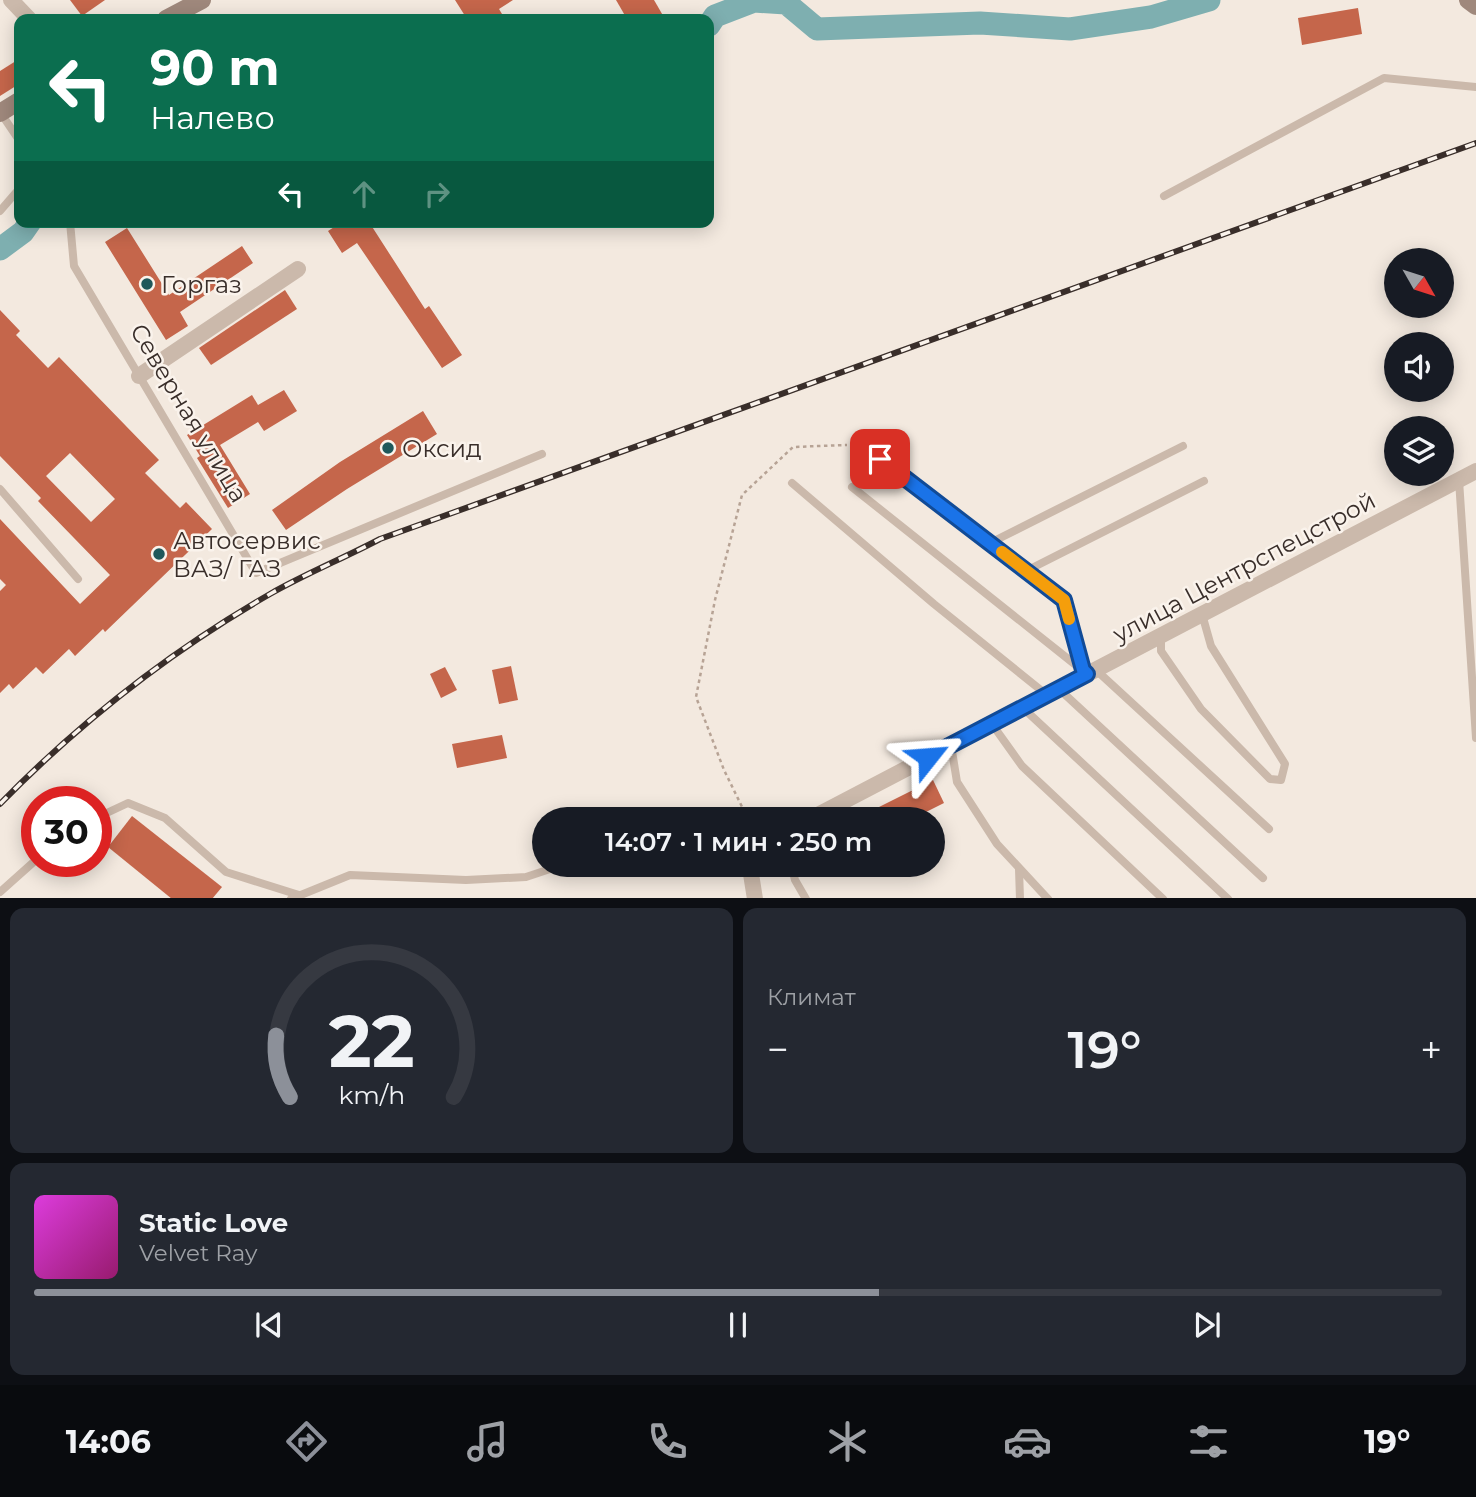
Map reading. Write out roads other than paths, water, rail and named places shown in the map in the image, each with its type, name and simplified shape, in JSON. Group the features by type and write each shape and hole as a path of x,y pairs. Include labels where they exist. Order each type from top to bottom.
{"main road":[{"path":"175,14 202,0"},
{"path":"1468,0 1476,6"}],"street":[{"path":"11,0 24,14"},
{"path":"139,376 298,269"},
{"name":"улица Центрспецстрой","path":"833,807 1476,471"},
{"path":"752,877 755,898"}],"lane":[{"path":"1164,196 1384,78 1476,87"},
{"path":"0,113 14,133"},
{"path":"0,211 14,195"},
{"name":"Северная улица","path":"71,228 74,266 256,573 542,454"},
{"path":"990,543 1183,446"},
{"path":"880,459 1064,600 1089,671"},
{"path":"1459,480 1476,738"},
{"path":"1026,571 1204,481"},
{"path":"792,483 934,604 1053,692 1263,878"},
{"path":"852,487 1089,671 1269,829"},
{"path":"0,489 78,579"},
{"path":"1161,635 1161,651 1201,709 1270,779 1280,780 1285,764 1211,646 1202,614"},
{"path":"1023,708 1228,898"},
{"path":"992,724 1022,766 1163,898"},
{"path":"951,745 957,782 997,844 1048,898"},
{"path":"112,810 128,803 164,818 226,872 295,897 350,875 466,880 532,875"},
{"path":"1019,869 1020,898"},
{"path":"0,892 21,873"},
{"path":"794,877 806,898"}],"waterway":[{"path":"714,18 754,1 786,3 817,29 980,23 1070,29 1151,17 1209,0"},
{"path":"0,249 26,228"}],"railway":[{"path":"0,804 94,717 197,639 283,587 380,539 1476,143"}],"place":[{"name":"Горгаз","path":"147,284"},
{"name":"Оксид","path":"388,448"},
{"name":"Автосервис ВАЗ/ ГАЗ","path":"159,554"}]}
